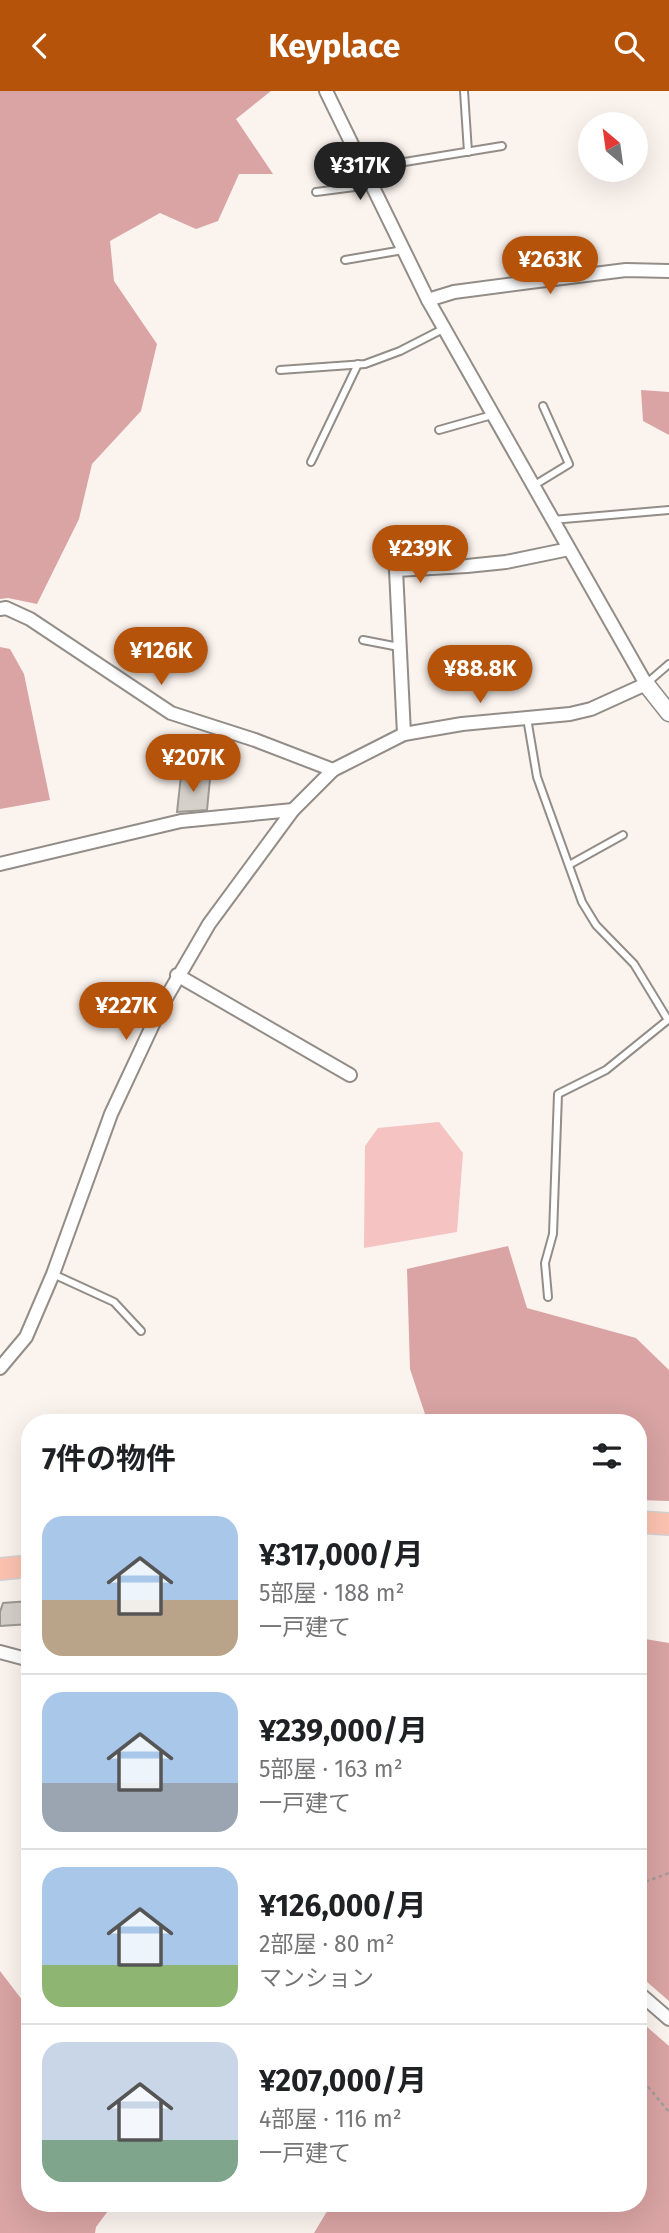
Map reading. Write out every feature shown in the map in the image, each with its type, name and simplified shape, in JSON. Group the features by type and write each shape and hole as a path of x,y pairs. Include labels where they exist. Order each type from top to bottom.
{"main road":[{"path":"647,1523 669,1524"},
{"path":"0,1569 21,1567"}],"street":[{"path":"326,91 443,330 646,684 669,713"},
{"path":"428,300 454,292 626,270 669,271"},
{"path":"404,734 396,570 506,562 569,549"},
{"path":"0,609 6,608 30,619 171,713 255,740 333,770"},
{"path":"0,1369 26,1337 53,1274 111,1114 177,975 209,924 293,810 333,770 404,734 462,724 570,714 591,709 646,684"},
{"path":"0,864 181,821 293,810"},
{"path":"177,975 350,1075"},
{"path":"0,1652 21,1658"},
{"path":"647,2000 669,2019"}],"lane":[{"path":"464,91 468,152"},
{"path":"362,169 502,146"},
{"path":"316,192 370,185"},
{"path":"345,260 402,250"},
{"path":"279,370 358,364 400,351 443,330"},
{"path":"311,462 358,364"},
{"path":"533,486 569,464 543,407"},
{"path":"439,430 492,415"},
{"path":"552,520 669,510"},
{"path":"363,640 400,647"},
{"path":"646,684 669,664"},
{"path":"527,717 537,776 582,902 596,925 634,964 668,1019 606,1070 558,1094 553,1234 545,1263 548,1297"},
{"path":"569,865 623,835"},
{"path":"53,1274 114,1302 141,1331"}],"path":[{"path":"647,1881 669,1873"},
{"path":"647,2085 669,2112"}],"shaded area":[{"path":"0,91 271,91 236,119 273,174 239,174 218,221 196,229 160,213 110,241 114,281 157,344 141,411 92,464 79,519 37,604 0,599"},
{"path":"641,390 669,392 669,435 643,421"},
{"path":"0,647 10,649 24,674 50,800 0,809"},
{"path":"439,1122 463,1153 457,1232 364,1248 365,1146 378,1128"},
{"path":"508,1246 527,1308 636,1338 669,1370 669,1501 647,1500 647,1414 425,1414 410,1369 407,1269"},
{"path":"647,1639 669,1643 669,2001 647,1982"},
{"path":"0,1971 21,1998 21,2212 107,2212 96,2227 95,2233 0,2233"},
{"path":"647,2027 669,2046 669,2233 314,2233 327,2212 647,2212"}],"building":[{"path":"181,776 210,779 207,810 177,812"},
{"path":"21,1602 21,1625 0,1626 3,1603"}]}
